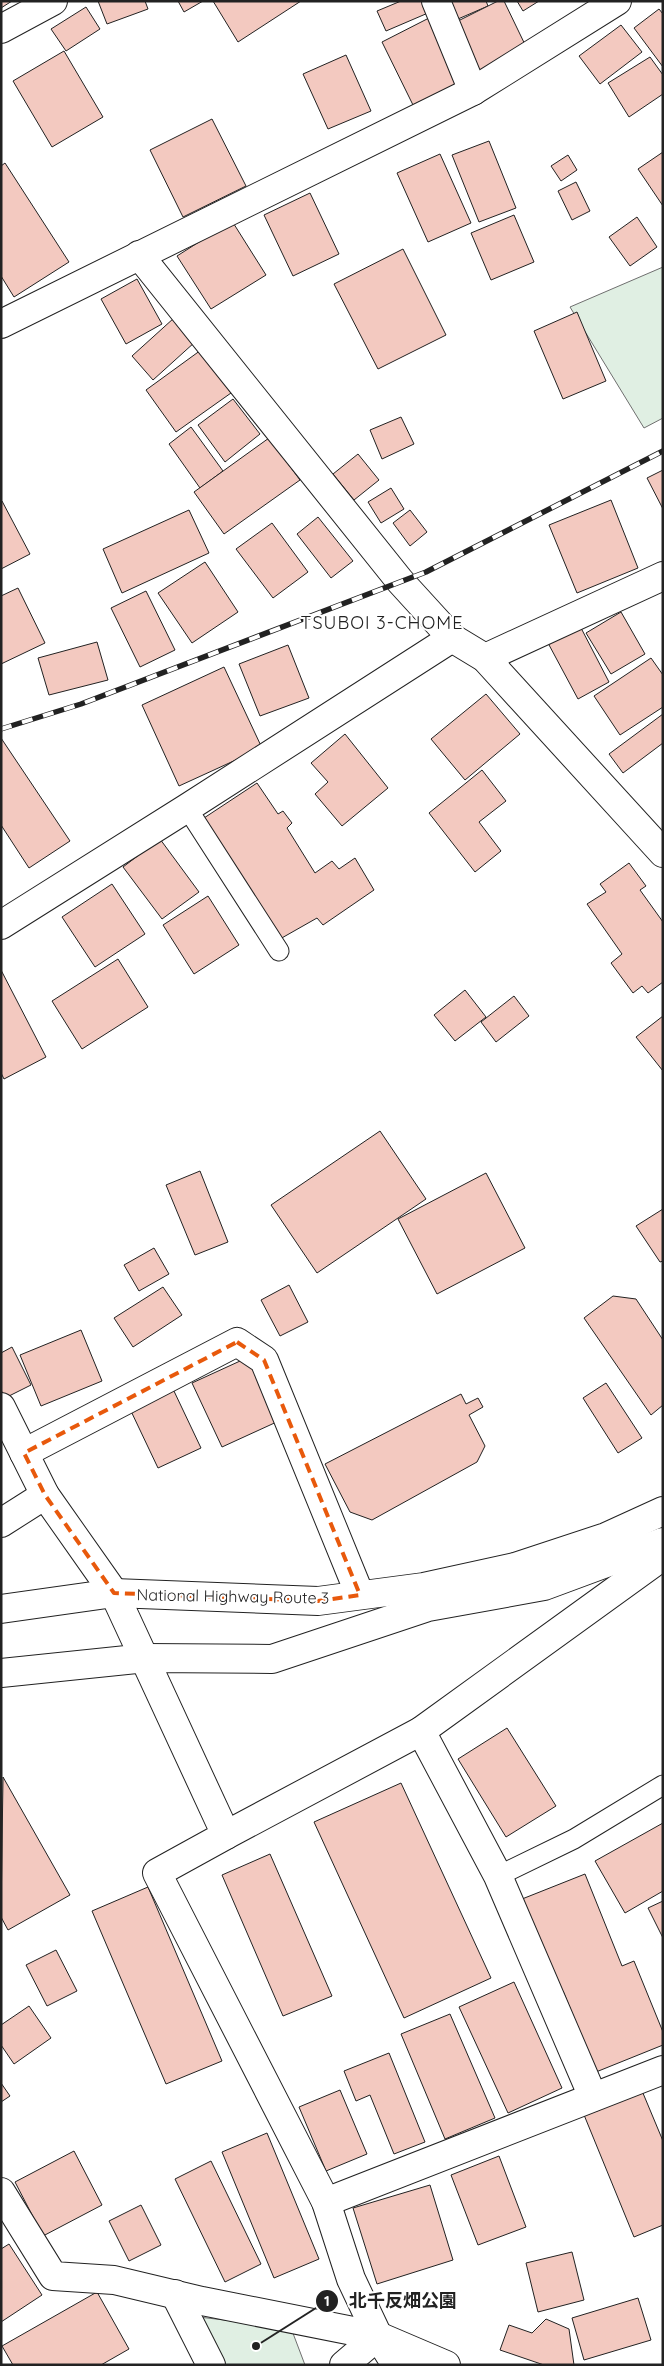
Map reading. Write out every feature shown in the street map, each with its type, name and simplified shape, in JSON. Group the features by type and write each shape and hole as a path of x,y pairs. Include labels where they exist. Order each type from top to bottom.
{"main road":[{"path":"1,29 53,1"},
{"path":"436,1 473,91"},
{"path":"1,324 473,91 618,1"},
{"path":"139,255 400,581 452,638 485,658 663,853"},
{"path":"485,658 663,576"},
{"path":"1,925 188,808 452,638"},
{"path":"24,1453 238,1342 264,1360 360,1595"},
{"path":"1,1407 45,1495 114,1593 146,1658 226,1835"},
{"path":"1,1523 45,1495"},
{"name":"National Highway Route 3","path":"1,1609 114,1593 318,1601 424,1587 515,1566 606,1537 663,1511"},
{"path":"1,1673 146,1658 272,1659 428,1607 544,1586 663,1542"},
{"path":"396,2365 378,2336 350,2279 326,2202 157,1873 421,1731 663,1556"},
{"path":"421,1731 498,1876 593,2097"},
{"path":"326,2202 663,2070"},
{"path":"1,2192 53,2276 114,2280 378,2336 446,2365"},
{"path":"175,2294 211,2365"},
{"path":"344,2365 378,2336"}],"lane":[{"path":"188,808 279,951"},
{"path":"498,1876 574,1839 663,1785"}],"highlighted area":[{"path":"237,1342 264,1360 360,1595 318,1601 114,1593 45,1495 24,1453"}],"green space":[{"path":"663,267 663,418 644,428 570,307"},
{"path":"199,2317 291,2328 305,2365 224,2365"}],"building":[{"path":"1,1 12,1 1,8"},
{"path":"98,1 145,1 148,9 107,24"},
{"path":"178,1 203,1 184,12"},
{"path":"213,1 301,1 238,42"},
{"path":"401,1 423,1 428,13 386,31 377,11"},
{"path":"450,1 486,1 488,6 458,19"},
{"path":"498,1 504,1 531,57 481,81 454,23"},
{"path":"517,1 539,1 523,11"},
{"path":"86,7 100,29 66,51 51,29"},
{"path":"659,9 663,14 663,67 634,28"},
{"path":"429,18 461,82 413,105 382,42"},
{"path":"621,25 642,52 600,84 579,56"},
{"path":"64,51 103,117 52,147 13,81"},
{"path":"346,55 371,111 328,129 303,74"},
{"path":"650,57 663,75 663,94 629,117 608,83"},
{"path":"212,119 246,186 183,217 150,150"},
{"path":"489,141 516,208 479,222 452,155"},
{"path":"663,152 663,206 638,169"},
{"path":"440,154 471,223 428,242 397,173"},
{"path":"568,155 577,170 561,181 551,166"},
{"path":"5,163 69,262 14,297 1,276 1,166"},
{"path":"576,182 590,211 572,220 558,191"},
{"path":"310,193 339,254 293,276 264,215"},
{"path":"514,215 534,262 491,280 471,233"},
{"path":"637,217 657,247 630,266 609,237"},
{"path":"232,221 266,275 211,309 177,256"},
{"path":"403,249 446,335 378,369 334,284"},
{"path":"137,279 162,324 126,344 101,299"},
{"path":"577,312 606,381 563,399 534,331"},
{"path":"174,318 195,342 153,380 132,356"},
{"path":"201,350 231,393 176,432 146,390"},
{"path":"233,399 260,434 225,462 198,425"},
{"path":"401,417 414,444 382,459 370,430"},
{"path":"191,427 223,471 200,488 169,444"},
{"path":"269,438 300,480 224,534 194,492"},
{"path":"358,454 379,480 354,500 333,474"},
{"path":"663,470 663,509 647,478"},
{"path":"391,488 404,509 381,523 368,502"},
{"path":"611,500 638,568 577,593 549,525"},
{"path":"1,502 30,554 1,569"},
{"path":"189,510 209,553 122,593 103,549"},
{"path":"410,510 427,532 410,546 393,523"},
{"path":"318,517 353,561 331,578 297,534"},
{"path":"272,523 308,572 273,598 236,549"},
{"path":"205,562 238,612 192,643 158,593"},
{"path":"18,588 45,643 1,664 1,596"},
{"path":"146,591 175,650 140,667 111,608"},
{"path":"621,612 645,654 611,674 586,633"},
{"path":"580,626 609,682 578,699 548,643"},
{"path":"97,642 108,680 49,695 38,658"},
{"path":"288,645 309,698 260,716 239,664"},
{"path":"651,658 663,675 663,707 620,735 594,696"},
{"path":"224,667 262,748 179,786 142,705"},
{"path":"486,694 520,734 465,780 431,739"},
{"path":"663,714 663,743 623,773 609,754"},
{"path":"345,734 388,788 342,826 315,794 328,782 311,763"},
{"path":"1,738 70,841 29,868 1,825"},
{"path":"482,770 506,801 479,822 501,851 475,872 429,813"},
{"path":"257,783 278,814 283,811 292,823 287,828 315,873 332,861 339,869 355,858 374,890 323,925 317,918 280,939 204,818"},
{"path":"160,839 199,892 162,919 123,867"},
{"path":"629,863 646,886 640,890 663,922 663,982 648,993 642,986 633,993 611,963 622,954 587,904 606,892 600,884"},
{"path":"112,884 145,934 95,967 62,917"},
{"path":"208,896 239,945 194,974 163,925"},
{"path":"118,959 148,1007 82,1049 52,1001"},
{"path":"1,970 46,1057 4,1079 1,1073"},
{"path":"465,990 486,1017 455,1041 434,1015"},
{"path":"514,996 529,1016 496,1042 481,1022"},
{"path":"663,1016 663,1071 636,1037"},
{"path":"380,1131 426,1199 317,1273 271,1205"},
{"path":"200,1171 228,1242 195,1255 166,1185"},
{"path":"486,1173 525,1248 437,1294 398,1219"},
{"path":"663,1209 663,1261 660,1262 636,1226"},
{"path":"154,1248 169,1274 139,1291 124,1265"},
{"path":"289,1285 308,1322 280,1336 261,1300"},
{"path":"163,1287 182,1315 133,1347 114,1318"},
{"path":"613,1296 636,1299 663,1340 663,1405 651,1415 584,1318"},
{"path":"81,1330 102,1381 41,1406 20,1355"},
{"path":"12,1347 31,1385 5,1398 1,1390 1,1353"},
{"path":"251,1356 281,1420 222,1447 192,1383"},
{"path":"606,1383 642,1438 618,1453 583,1398"},
{"path":"173,1389 201,1448 158,1468 130,1409"},
{"path":"461,1394 466,1404 478,1398 483,1407 469,1415 485,1446 477,1462 372,1520 350,1512 325,1464"},
{"path":"507,1728 556,1806 506,1837 458,1759"},
{"path":"3,1777 70,1895 8,1930 1,1917"},
{"path":"401,1783 491,1978 404,2018 314,1822"},
{"path":"663,1823 663,1891 625,1913 595,1861"},
{"path":"270,1854 332,1996 283,2016 222,1875"},
{"path":"585,1874 622,1966 634,1961 663,2032 663,2045 596,2072 563,1991 556,1995 517,1901"},
{"path":"148,1887 222,2061 166,2084 92,1911"},
{"path":"663,1901 663,1938 648,1908"},
{"path":"56,1950 77,1991 47,2006 26,1965"},
{"path":"514,1982 562,2088 508,2113 459,2007"},
{"path":"29,2006 51,2038 14,2064 1,2045 1,2025"},
{"path":"450,2014 495,2118 445,2139 401,2034"},
{"path":"389,2053 425,2142 394,2154 370,2095 356,2101 344,2071"},
{"path":"1,2083 10,2096 1,2102"},
{"path":"640,2086 663,2141 663,2225 634,2237 582,2110"},
{"path":"340,2090 367,2154 326,2171 299,2107"},
{"path":"267,2133 319,2259 274,2278 222,2152"},
{"path":"74,2151 102,2205 43,2236 15,2182"},
{"path":"499,2156 526,2227 478,2245 451,2175"},
{"path":"211,2161 261,2264 225,2282 175,2179"},
{"path":"430,2185 453,2260 377,2284 353,2208"},
{"path":"141,2205 161,2245 129,2261 109,2221"},
{"path":"9,2244 42,2295 1,2322 1,2249"},
{"path":"572,2252 584,2300 538,2312 526,2263"},
{"path":"97,2292 129,2349 101,2365 13,2365 2,2346"},
{"path":"638,2298 651,2340 584,2360 572,2318"},
{"path":"546,2319 569,2329 574,2365 544,2365 500,2350 509,2325 532,2333"}],"railway":[{"path":"1,729 81,704 426,572 663,451"}],"place":[{"name":"北千反畑公園","path":"256,2346"}],"district":[{"name":"TSUBOI 3-CHOME","path":"382,622"}]}
